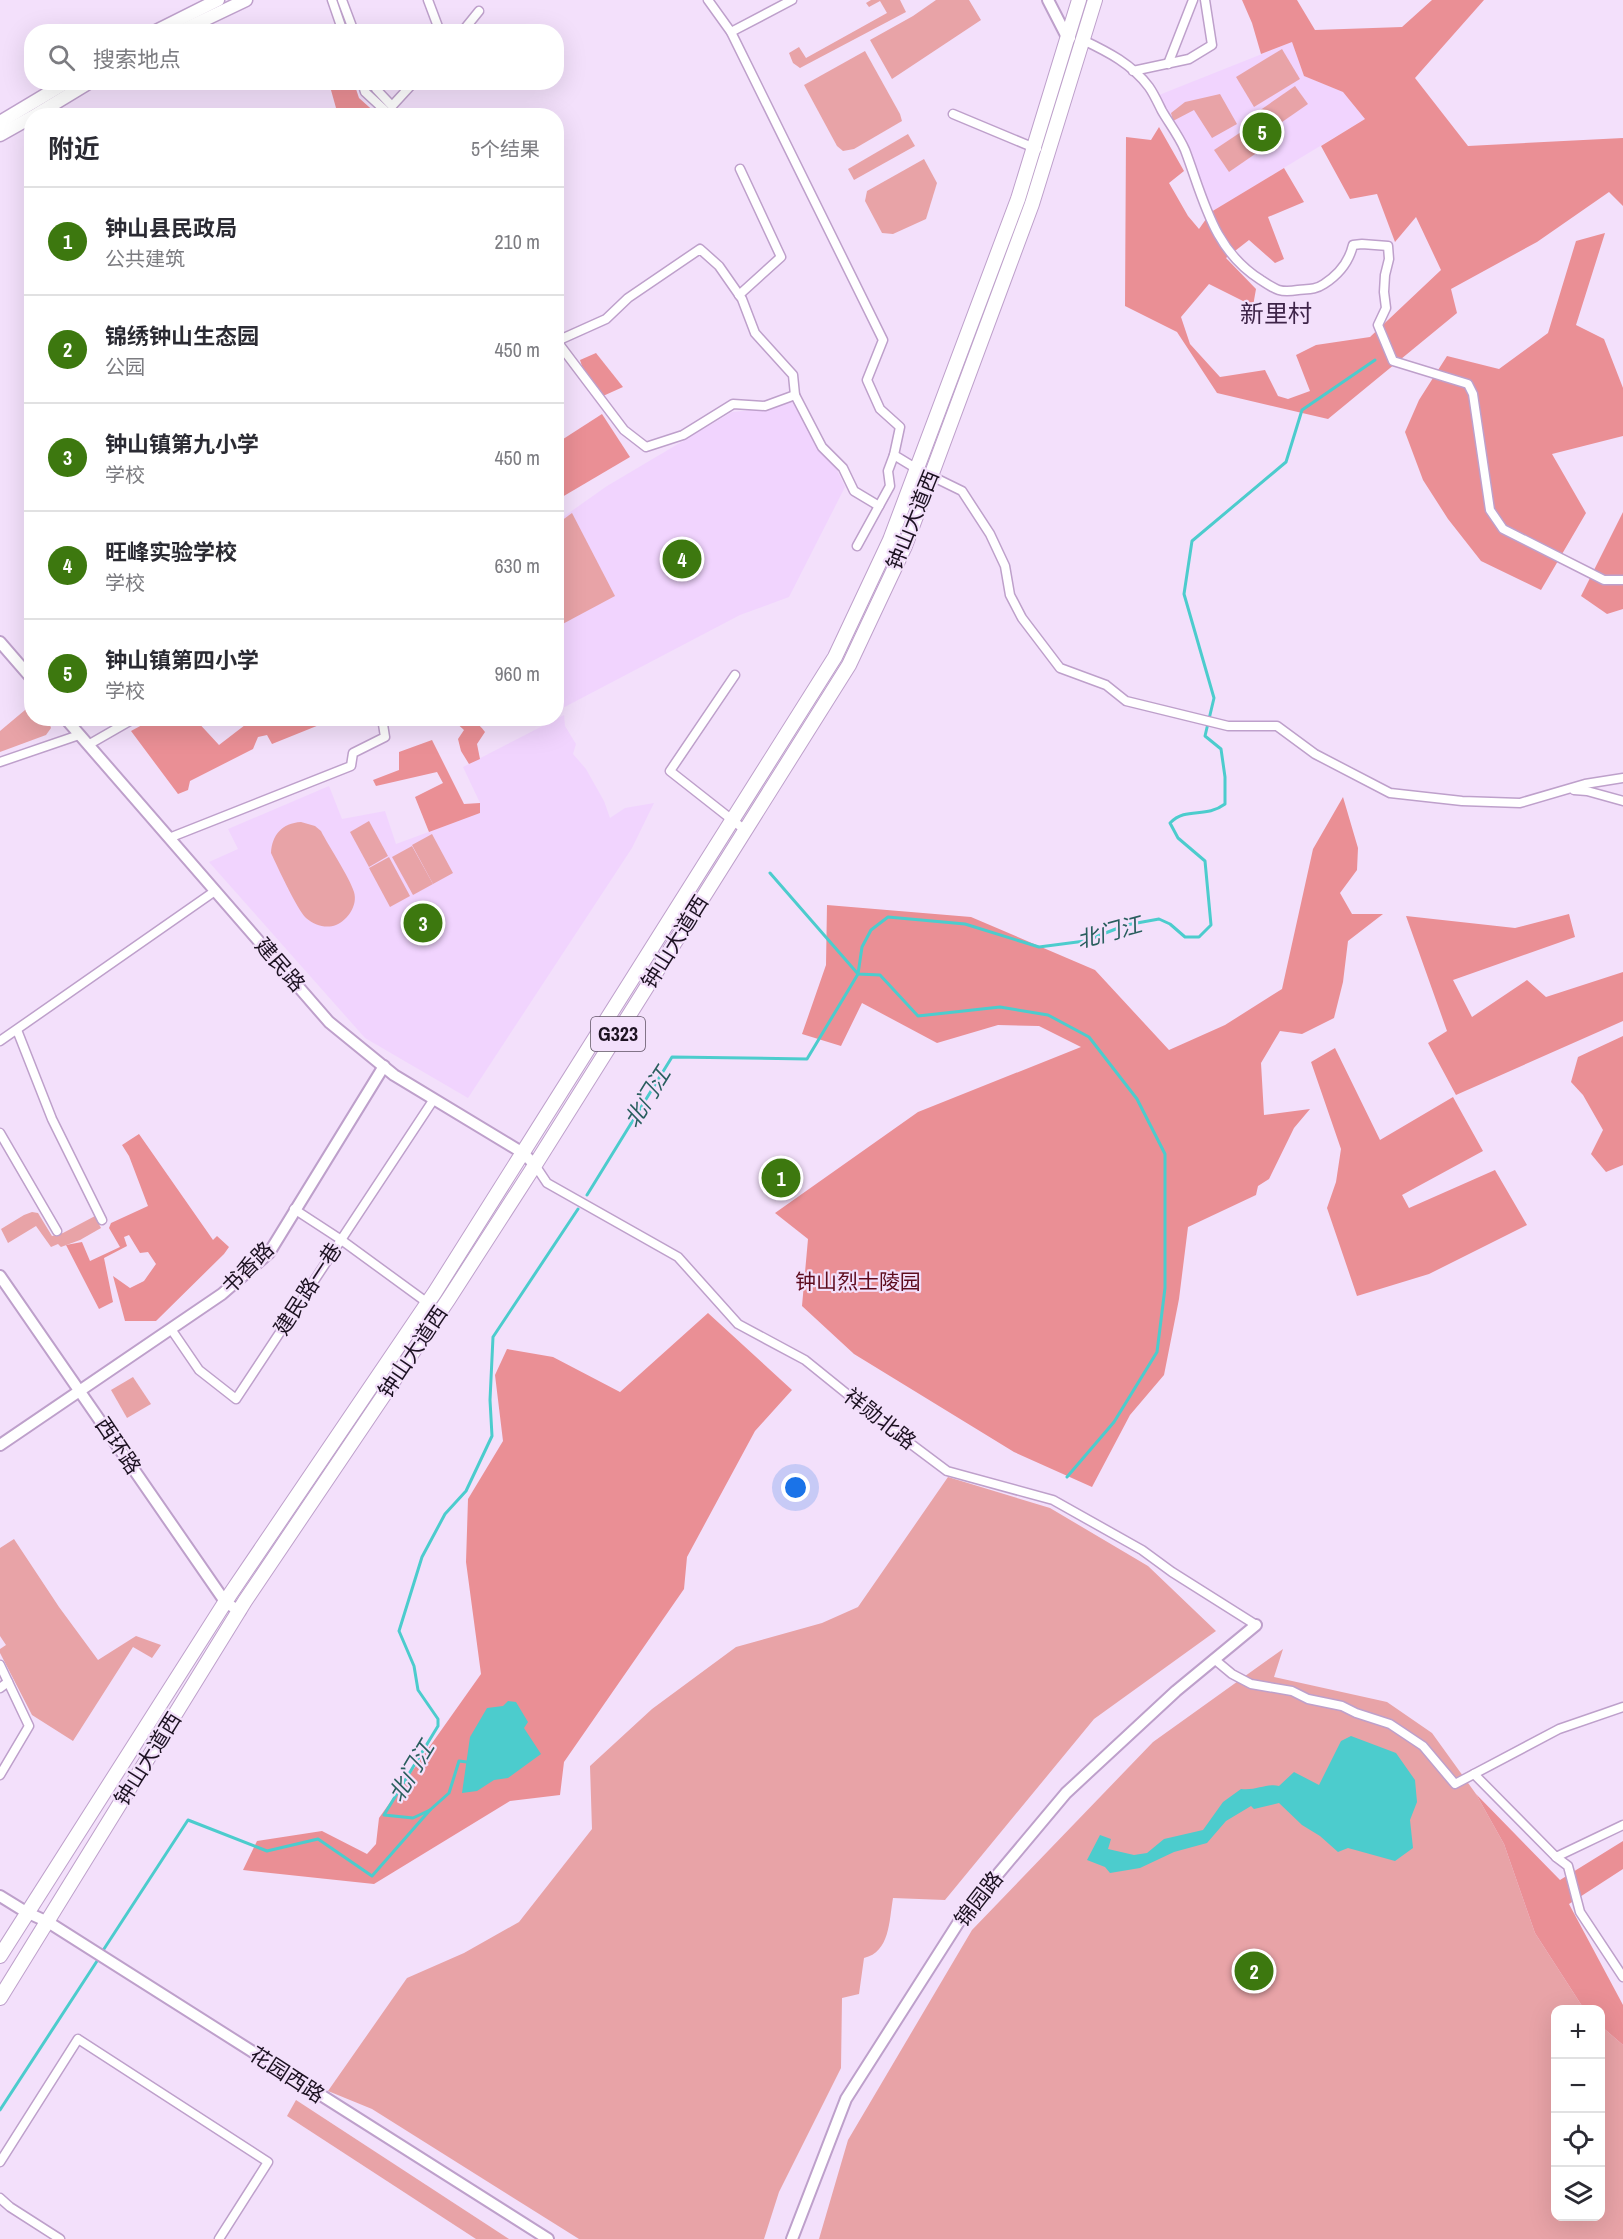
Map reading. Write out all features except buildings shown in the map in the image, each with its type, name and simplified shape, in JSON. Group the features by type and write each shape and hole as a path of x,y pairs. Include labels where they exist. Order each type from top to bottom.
{"highway":[{"name":"钟山大道西","path":"0,1956 26,1912 226,1603 428,1302 835,657 890,540 1018,199 1079,0"},
{"name":"钟山大道西","path":"0,1998 245,1600 440,1312 535,1166 849,665 905,546 1032,204 1095,0"}],"main road":[{"path":"170,24 218,0"},
{"path":"196,24 246,0"},
{"path":"0,122 54,90"},
{"path":"46,108 77,90"},
{"path":"0,135 24,121"}],"street":[{"path":"332,0 340,24"},
{"path":"342,0 351,24"},
{"path":"428,0 437,24"},
{"path":"708,0 731,32 883,340 867,380 880,409 900,427 888,471 890,486 857,546"},
{"path":"731,32 792,0"},
{"path":"1048,0 1067,37 1083,40 1115,56 1149,87 1184,148 1219,239 1236,261 1250,274 1285,293 1315,289 1326,283 1344,267 1353,245 1388,246 1389,258 1385,275 1386,308 1378,325 1393,361 1468,384 1473,394 1490,510 1503,529 1604,579 1623,580"},
{"path":"1168,64 1193,0"},
{"path":"1133,71 1189,59 1212,45 1205,0"},
{"path":"468,24 479,11"},
{"path":"364,90 382,108"},
{"path":"377,90 392,106 407,90"},
{"path":"953,114 1048,153"},
{"path":"739,295 781,257 740,169"},
{"path":"564,337 606,319 628,298 700,249 719,266 739,295 755,333 793,375 795,395 822,447 843,468 854,491 879,506"},
{"path":"564,349 624,430 646,447 683,435 733,404 765,406 795,395"},
{"path":"894,455 916,469 962,491 990,534 1005,566 1010,595 1022,618 1060,668 1106,685 1126,701 1228,726 1277,726 1315,754 1390,793 1462,801 1520,803 1585,784 1623,778"},
{"path":"0,642 24,670"},
{"path":"735,675 670,771 745,830"},
{"name":"建民路","path":"72,726 329,1022 384,1066 523,1152 535,1166"},
{"path":"88,745 121,726"},
{"path":"169,838 351,766 353,753 385,737 383,726"},
{"path":"0,762 79,735"},
{"path":"1567,789 1587,790 1623,801"},
{"path":"0,1041 215,891"},
{"path":"17,1030 52,1119 102,1220"},
{"name":"书香路","path":"0,1445 222,1294 269,1253 384,1066"},
{"name":"建民路一巷","path":"171,1329 199,1370 236,1399 434,1099"},
{"path":"0,1133 57,1232"},
{"name":"祥勋北路","path":"535,1166 547,1183 678,1257 738,1324 805,1360 947,1471 1053,1500 1142,1550 1172,1572 1256,1625"},
{"path":"294,1209 340,1239 440,1312"},
{"name":"西环路","path":"0,1276 226,1603 240,1611"},
{"name":"锦园路","path":"792,2239 846,2099 962,1917 1066,1793 1176,1691 1256,1625"},
{"path":"1214,1659 1232,1674 1251,1684 1292,1691 1308,1699 1342,1706 1390,1724 1422,1746 1455,1784 1559,1729 1623,1707"},
{"path":"0,1665 29,1726 0,1775"},
{"path":"0,1688 8,1682"},
{"path":"1474,1774 1556,1857 1568,1866 1580,1912 1623,1977"},
{"path":"1556,1857 1623,1825"},
{"name":"花园西路","path":"0,1896 48,1922 548,2239"},
{"path":"0,2162 78,2039 268,2162 219,2239"},
{"path":"0,2198 13,2210 60,2239"}],"shaded area":[{"path":"871,0 900,0 906,12 800,68 793,63 789,53 799,47 806,58 887,13 880,1 869,7 866,3"},
{"path":"936,0 969,0 981,20 892,79 870,40"},
{"path":"1292,42 1304,76 1343,92 1365,119 1211,212 1200,186 1188,146 1159,95"},
{"path":"1282,49 1300,79 1254,107 1236,77"},
{"path":"865,51 902,121 854,149 843,151 837,146 804,85"},
{"path":"1295,86 1308,104 1272,129 1259,111"},
{"path":"1220,94 1237,124 1212,138 1194,110 1173,121 1171,113 1185,102"},
{"path":"1256,122 1271,143 1229,172 1214,150"},
{"path":"908,134 915,146 854,180 848,169"},
{"path":"924,159 937,183 926,219 893,234 882,233 865,201 867,191"},
{"path":"793,399 819,450 837,470 845,487 789,597 740,615 564,707 564,516 607,486 732,412 764,409"},
{"path":"572,513 615,596 564,623 564,519"},
{"path":"24,711 24,726 50,726 51,728 46,735 0,752 0,731"},
{"path":"564,715 565,726 576,744 573,754 586,769 604,801 610,818 625,808 654,803 632,848 468,1098 365,1038 209,862 238,849 228,829 329,786 342,819 385,811 396,844 480,813 480,803 463,767 543,726 564,726"},
{"path":"369,821 388,856 369,867 350,832"},
{"path":"301,822 315,826 321,831 354,892 355,902 351,912 336,925 320,926 306,918 271,853 273,841 279,831 288,825"},
{"path":"432,834 453,873 433,884 412,845"},
{"path":"412,846 433,884 413,895 392,857"},
{"path":"389,857 410,896 390,907 369,868"},
{"path":"32,1212 38,1213 52,1236 63,1233 95,1216 101,1228 80,1240 61,1247 58,1244 51,1247 36,1226 8,1243 1,1229"},
{"path":"133,1377 151,1404 127,1418 111,1390"},
{"path":"948,1477 1050,1508 1148,1566 1216,1631 1094,1719 945,1900 893,1898 884,1942 873,1955 864,1958 859,1994 842,1998 841,2068 779,2192 764,2239 579,2239 372,2109 328,2091 407,1978 464,1953 519,1922 592,1829 590,1766 652,1709 736,1647 822,1623 858,1607"},
{"path":"14,1539 59,1607 98,1660 136,1636 161,1645 152,1658 133,1647 73,1741 32,1715 0,1653 0,1649 6,1645 0,1636 0,1548"},
{"path":"1283,1649 1274,1677 1387,1702 1432,1733 1476,1794 1504,1844 1535,1933 1581,2005 1551,2005 1551,2221 1605,2221 1605,2029 1623,2045 1623,2239 819,2239 848,2140 972,1930 1153,1742"},
{"path":"508,1701 516,1702 528,1722 524,1728 541,1754 508,1778 494,1780 477,1791 462,1793 470,1737 487,1708 503,1706"},
{"path":"1351,1736 1396,1753 1415,1780 1417,1802 1410,1820 1413,1848 1395,1861 1348,1848 1338,1852 1320,1836 1302,1825 1279,1803 1254,1809 1251,1806 1226,1821 1207,1843 1174,1852 1140,1868 1110,1873 1105,1867 1087,1860 1100,1835 1111,1839 1108,1849 1134,1855 1147,1853 1164,1839 1203,1830 1223,1802 1241,1789 1279,1786 1294,1772 1319,1785 1341,1741"},
{"path":"296,2100 509,2239 476,2239 287,2116"}],"green space":[{"path":"1242,0 1297,0 1315,30 1402,27 1432,0 1484,0 1415,78 1468,146 1623,138 1623,206 1609,192 1537,242 1451,289 1457,313 1328,419 1217,393 1177,332 1125,306 1126,137 1151,140 1159,127 1184,171 1169,183 1188,216 1199,229 1211,212 1284,168 1304,202 1268,217 1284,259 1275,263 1249,240 1226,258 1256,289 1253,306 1209,284 1181,317 1190,344 1220,377 1265,370 1278,396 1288,399 1310,391 1296,355 1316,345 1370,337 1441,270 1416,217 1395,242 1377,194 1350,199 1321,146 1365,119 1343,92 1304,76 1292,42 1261,54"},
{"path":"331,90 356,90 359,98 370,108 336,108"},
{"path":"1605,233 1576,325 1604,339 1623,388 1623,436 1552,454 1586,513 1541,590 1481,561 1448,519 1423,480 1405,432 1419,400 1447,356 1499,369 1548,333 1576,241"},
{"path":"596,353 623,387 603,396 580,360"},
{"path":"602,414 630,457 564,496 564,438"},
{"path":"1623,512 1623,609 1607,614 1581,596"},
{"path":"140,726 201,726 219,745 244,726 317,726 272,744 267,735 258,737 253,749 190,781 188,790 178,794 131,731"},
{"path":"460,726 479,726 485,732 477,744 480,759 469,764 461,751 458,739 464,730"},
{"path":"432,740 464,804 480,803 480,813 429,832 415,797 443,783 437,772 376,786 373,780 399,770 399,752"},
{"name":"钟山烈士陵园","path":"1343,797 1358,848 1357,870 1340,893 1352,914 1383,914 1348,941 1343,982 1334,1018 1302,1034 1280,1031 1261,1063 1264,1115 1310,1109 1294,1128 1269,1179 1258,1186 1256,1195 1188,1227 1179,1299 1164,1375 1130,1415 1092,1487 1014,1452 854,1354 802,1306 808,1239 775,1213 918,1112 1081,1047 1039,1026 998,1025 937,1043 862,1003 841,1046 802,1034 826,965 827,905 971,917 1095,970 1169,1050 1225,1025 1282,989 1313,849"},
{"path":"1569,914 1575,937 1453,980 1472,1017 1527,980 1546,997 1623,972 1623,1021 1456,1095 1428,1043 1447,1031 1406,916 1515,928"},
{"path":"1623,1036 1623,1165 1606,1172 1591,1154 1603,1130 1583,1095 1571,1082 1578,1057"},
{"path":"1335,1048 1380,1140 1453,1097 1483,1151 1402,1195 1409,1208 1495,1170 1527,1225 1429,1274 1357,1296 1327,1208 1336,1182 1341,1149 1311,1062"},
{"path":"139,1134 213,1240 217,1236 229,1247 156,1321 125,1321 113,1276 130,1288 144,1281 156,1264 148,1252 140,1253 129,1235 124,1237 127,1246 104,1258 113,1302 99,1309 66,1245 82,1242 90,1261 120,1247 109,1228 111,1223 148,1206 129,1156 122,1145"},
{"path":"708,1313 792,1390 755,1431 687,1557 684,1589 564,1762 560,1795 510,1801 374,1884 243,1870 257,1841 322,1831 367,1854 376,1844 379,1818 481,1674 466,1562 468,1499 503,1441 495,1375 507,1349 553,1357 620,1392"},
{"path":"1476,1794 1560,1880 1623,1841 1623,1869 1569,1904 1623,2005 1623,2045 1605,2029 1605,2005 1581,2005 1535,1933 1504,1844"}],"waterway":[{"name":"北门江","path":"587,1195 672,1057 807,1059 858,974 862,947 871,930 888,917 965,924 1039,947 1085,941 1126,925 1159,919 1170,924 1185,937 1199,937 1211,925 1205,861 1178,838 1170,823 1183,815 1210,811 1225,804 1225,777 1221,749 1205,736 1214,698 1184,594 1192,541 1286,462 1302,410 1375,360"},
{"path":"770,873 858,974 880,975 918,1016 1000,1007 1048,1015 1089,1037 1137,1099 1165,1154 1165,1288 1157,1352 1114,1422 1067,1477"},
{"name":"北门江","path":"102,1952 188,1820 267,1851 318,1839 372,1876 430,1810 413,1818 384,1815 438,1726 438,1719 418,1690 414,1666 399,1631 422,1557 445,1514 466,1491 492,1436 490,1400 493,1337 578,1209"},
{"path":"430,1810 449,1793 459,1761 467,1762"},
{"name":"北门江","path":"0,2110 99,1958"}],"place":[{"name":"钟山镇第四小学","path":"1262,132"},
{"name":"旺峰实验学校","path":"682,559"},
{"name":"钟山镇第九小学","path":"423,923"},
{"name":"钟山县民政局","path":"781,1178"},
{"name":"锦绣钟山生态园","path":"1254,1971"}],"district":[{"name":"新里村","path":"1276,314"}]}
